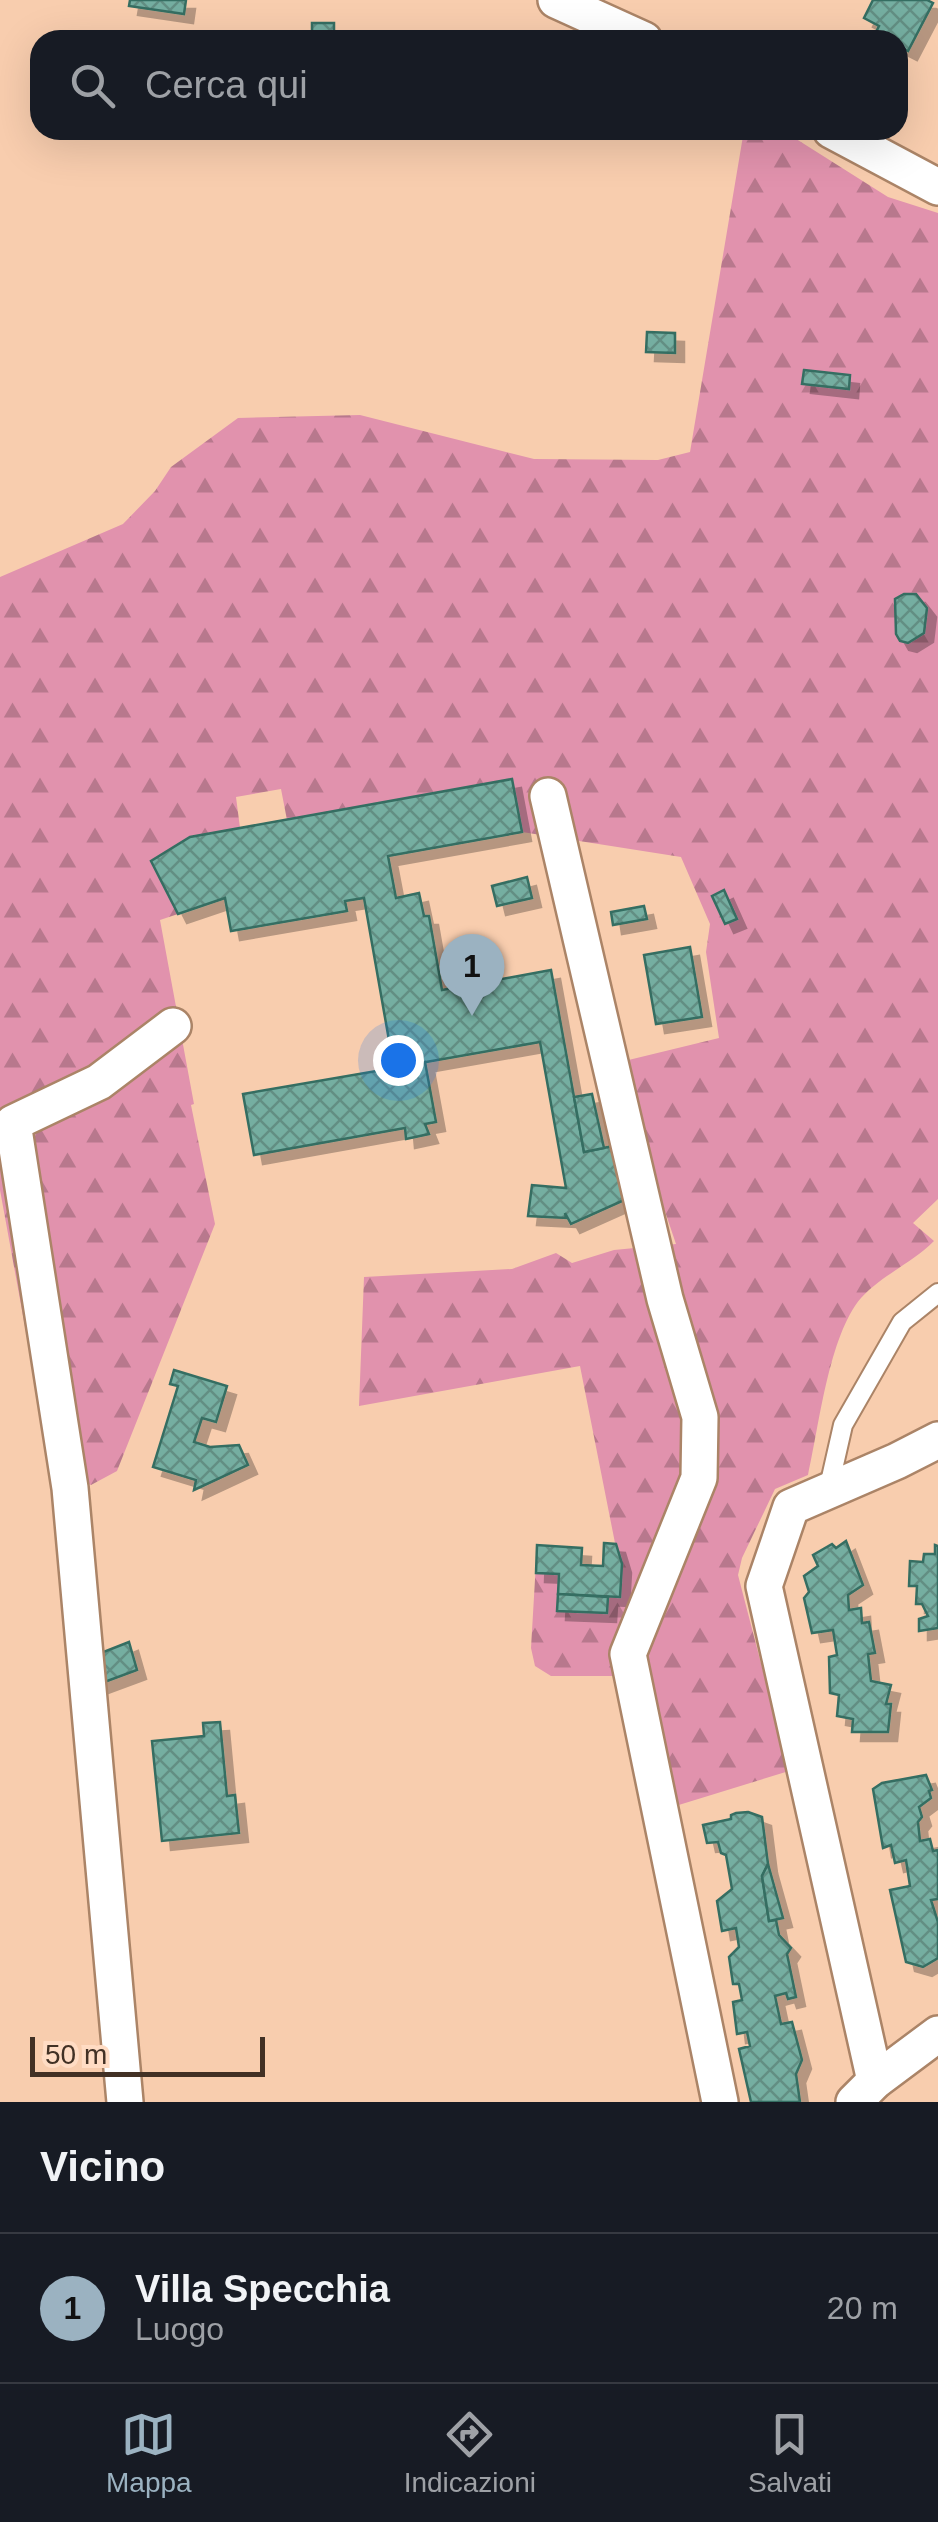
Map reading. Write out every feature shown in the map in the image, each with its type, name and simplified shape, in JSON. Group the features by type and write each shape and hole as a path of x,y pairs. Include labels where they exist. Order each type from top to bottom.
{"street":[{"path":"556,0 622,30"},
{"path":"850,140 938,186"},
{"path":"548,796 665,1299 700,1417 699,1478 628,1654 720,2102"},
{"path":"125,2102 70,1488 14,1123 99,1082 172,1026"},
{"path":"933,2046 865,2091 764,1586 790,1507 938,1440"}],"lane":[{"path":"828,1491 843,1426 902,1322 938,1293"}],"green space":[{"path":"742,140 798,140 888,197 938,213 938,1199 913,1223 934,1241 869,1290 850,1314 833,1357 808,1475 775,1489 742,1558 738,1575 789,1771 669,1808 641,1676 551,1676 535,1666 531,1648 537,1545 582,1548 581,1565 603,1566 604,1543 615,1543 580,1366 359,1406 364,1277 512,1269 556,1253 572,1263 614,1250 676,1244 636,1126 642,1119 621,1111 608,1065 719,1038 706,952 710,924 681,857 522,832 287,820 281,789 236,797 240,828 190,837 151,860 178,914 160,920 215,1224 117,1471 91,1485 51,1469 0,1190 0,577 123,524 155,491 171,467 238,418 360,415 534,459 658,460 690,452"}],"building":[{"path":"130,0 186,0 184,14 129,6"},
{"path":"873,0 933,3 908,51 908,30 877,30 879,26 864,18"},
{"path":"312,23 334,23 334,30 312,30"},
{"path":"647,332 675,333 675,353 646,352"},
{"path":"804,370 850,375 849,389 802,384"},
{"path":"916,594 927,608 924,633 908,643 900,641 896,634 895,599"},
{"path":"512,779 522,832 388,856 396,898 419,893 424,916 429,916 442,990 551,970 584,1152 613,1146 631,1197 571,1224 565,1213 566,1218 528,1216 532,1185 566,1188 540,1042 409,1065 405,1043 390,1046 364,898 345,901 347,911 231,931 225,898 178,914 151,861 190,837"},
{"path":"527,877 532,898 497,906 492,886"},
{"path":"724,890 737,919 725,924 712,896"},
{"path":"644,906 647,919 613,925 611,912"},
{"path":"690,947 702,1017 656,1024 644,955"},
{"path":"405,1043 409,1065 425,1062 436,1122 425,1124 429,1134 406,1139 405,1128 254,1155 243,1094 394,1068 390,1046"},
{"path":"592,1094 604,1148 584,1152 574,1097"},
{"path":"174,1370 227,1386 216,1422 202,1418 194,1442 210,1447 239,1445 248,1465 194,1490 196,1480 153,1467 178,1386 170,1384"},
{"path":"846,1541 863,1585 848,1595 849,1610 861,1608 862,1623 869,1622 875,1653 868,1654 871,1681 891,1685 886,1704 891,1704 888,1732 852,1732 853,1719 837,1716 839,1695 830,1693 829,1657 837,1655 833,1630 812,1633 804,1598 809,1592 804,1576 818,1566 813,1555"},
{"path":"604,1543 616,1544 622,1564 620,1597 558,1594 559,1574 536,1573 537,1545 582,1548 581,1565 603,1566"},
{"path":"935,1545 938,1628 919,1631 919,1619 928,1616 922,1604 916,1604 917,1586 909,1586 910,1561 923,1562 924,1554 935,1554"},
{"path":"558,1594 608,1597 607,1613 557,1611"},
{"path":"129,1642 137,1670 91,1687 88,1658"},
{"path":"220,1722 227,1796 235,1795 239,1833 162,1841 152,1741 204,1736 203,1723"},
{"path":"926,1775 931,1798 919,1807 922,1817 918,1822 920,1841 930,1839 933,1851 938,1850 938,1899 931,1900 938,1922 938,1958 923,1967 906,1962 890,1890 910,1886 906,1860 895,1863 891,1845 883,1848 873,1789 882,1783"},
{"path":"748,1812 762,1817 768,1864 762,1876 769,1921 776,1920 779,1935 791,1948 787,1954 796,1997 788,1999 786,1993 775,1996 781,2024 792,2022 802,2060 796,2074 800,2102 751,2102 739,2049 750,2046 747,2032 737,2034 733,2002 742,2000 739,1984 733,1984 729,1957 739,1947 736,1928 722,1931 717,1901 732,1889 726,1855 721,1853 718,1842 707,1843 703,1825"},
{"path":"768,1864 783,1918 769,1921 762,1876"}],"place":[{"name":"Villa Specchia","path":"472,1016"}]}
